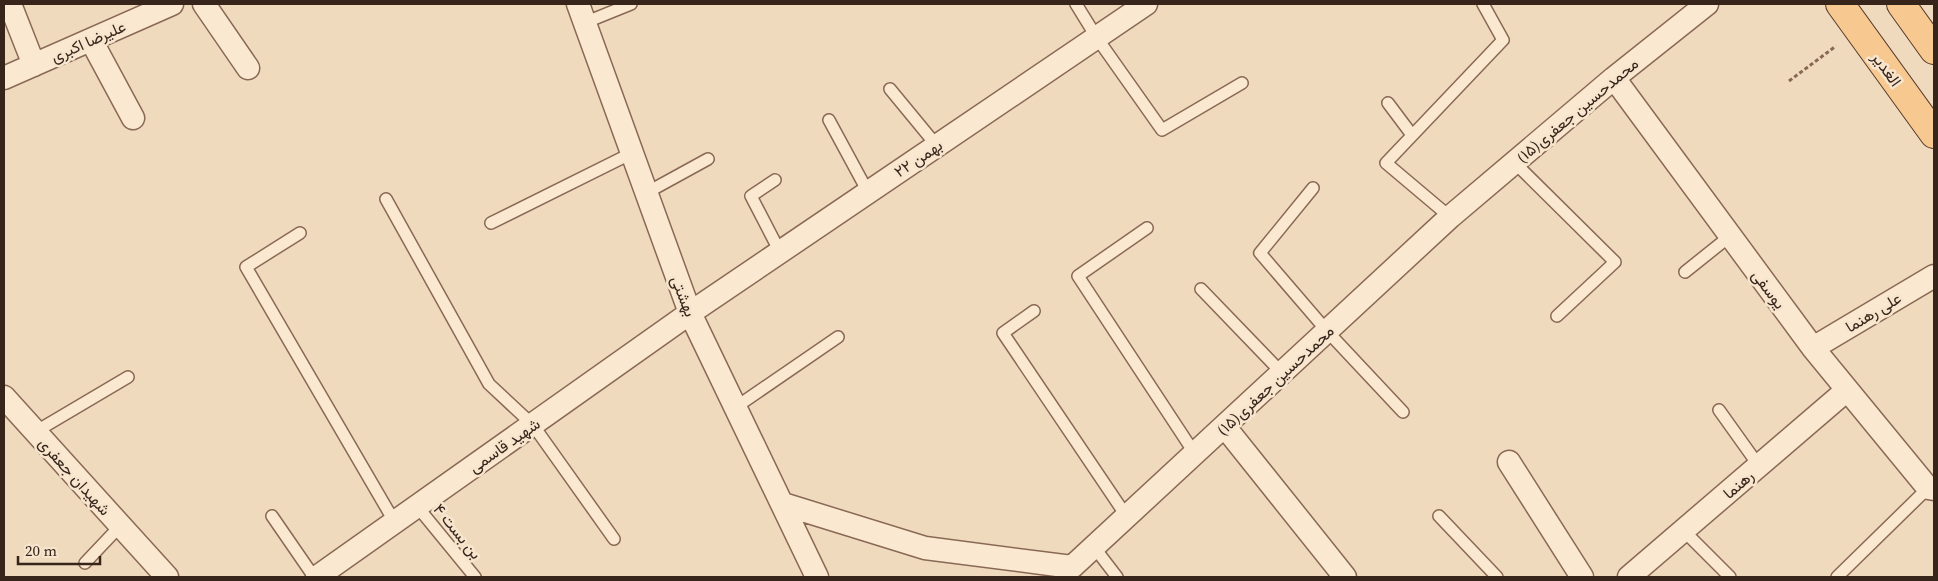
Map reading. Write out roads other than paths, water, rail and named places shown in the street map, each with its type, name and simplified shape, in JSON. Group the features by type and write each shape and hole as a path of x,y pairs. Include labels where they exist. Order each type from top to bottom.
{"main road":[{"name":"الغدیر","path":"1840,4 1934,134"},
{"path":"1901,4 1934,50"}],"street":[{"path":"10,4 34,65"},
{"name":"علیرضا اکبری","path":"4,78 172,4"},
{"path":"204,4 248,68"},
{"name":"۲۲ بهمن","path":"690,313 1146,4"},
{"name":"محمدحسین جعفری(۱۵)","path":"783,504 925,548 1072,568 1450,217 1614,78 1707,4"},
{"name":"بهشتی","path":"581,13 690,313 817,577"},
{"path":"91,40 133,118"},
{"name":"یوسفی","path":"1614,78 1812,348 1931,489"},
{"name":"علی رهنما","path":"1812,348 1934,276"},
{"name":"شهید قاسمی","path":"315,577 690,313"},
{"name":"رهنما","path":"1629,577 1847,390"},
{"name":"شهیدان جعفری","path":"4,397 167,577"},
{"path":"1225,427 1344,577"},
{"path":"1508,462 1576,575"}],"lane":[{"path":"581,13 630,4"},
{"path":"1076,4 1097,38 1162,130 1242,84"},
{"path":"1450,217 1386,162 1503,40 1483,4"},
{"path":"890,89 937,146"},
{"path":"1388,103 1412,135"},
{"path":"829,120 868,192"},
{"path":"491,224 632,153"},
{"path":"646,193 708,159"},
{"path":"1514,162 1615,262 1557,316"},
{"path":"774,180 751,196 780,252"},
{"path":"1312,188 1260,254 1403,412"},
{"path":"386,199 489,384 533,425 614,539"},
{"path":"1147,228 1078,276 1194,454"},
{"path":"300,233 246,267 394,521"},
{"path":"1685,272 1730,236"},
{"path":"1201,289 1282,373"},
{"path":"1034,311 1003,333 1127,517"},
{"path":"736,407 838,337"},
{"path":"36,432 128,376"},
{"path":"1719,410 1759,466"},
{"path":"1837,577 1931,489"},
{"name":"بن بست ۴","path":"416,505 475,577"},
{"path":"272,516 315,577"},
{"path":"1439,516 1497,577"},
{"path":"85,563 120,526"},
{"path":"1684,531 1730,577"},
{"path":"1094,547 1117,577"}]}
